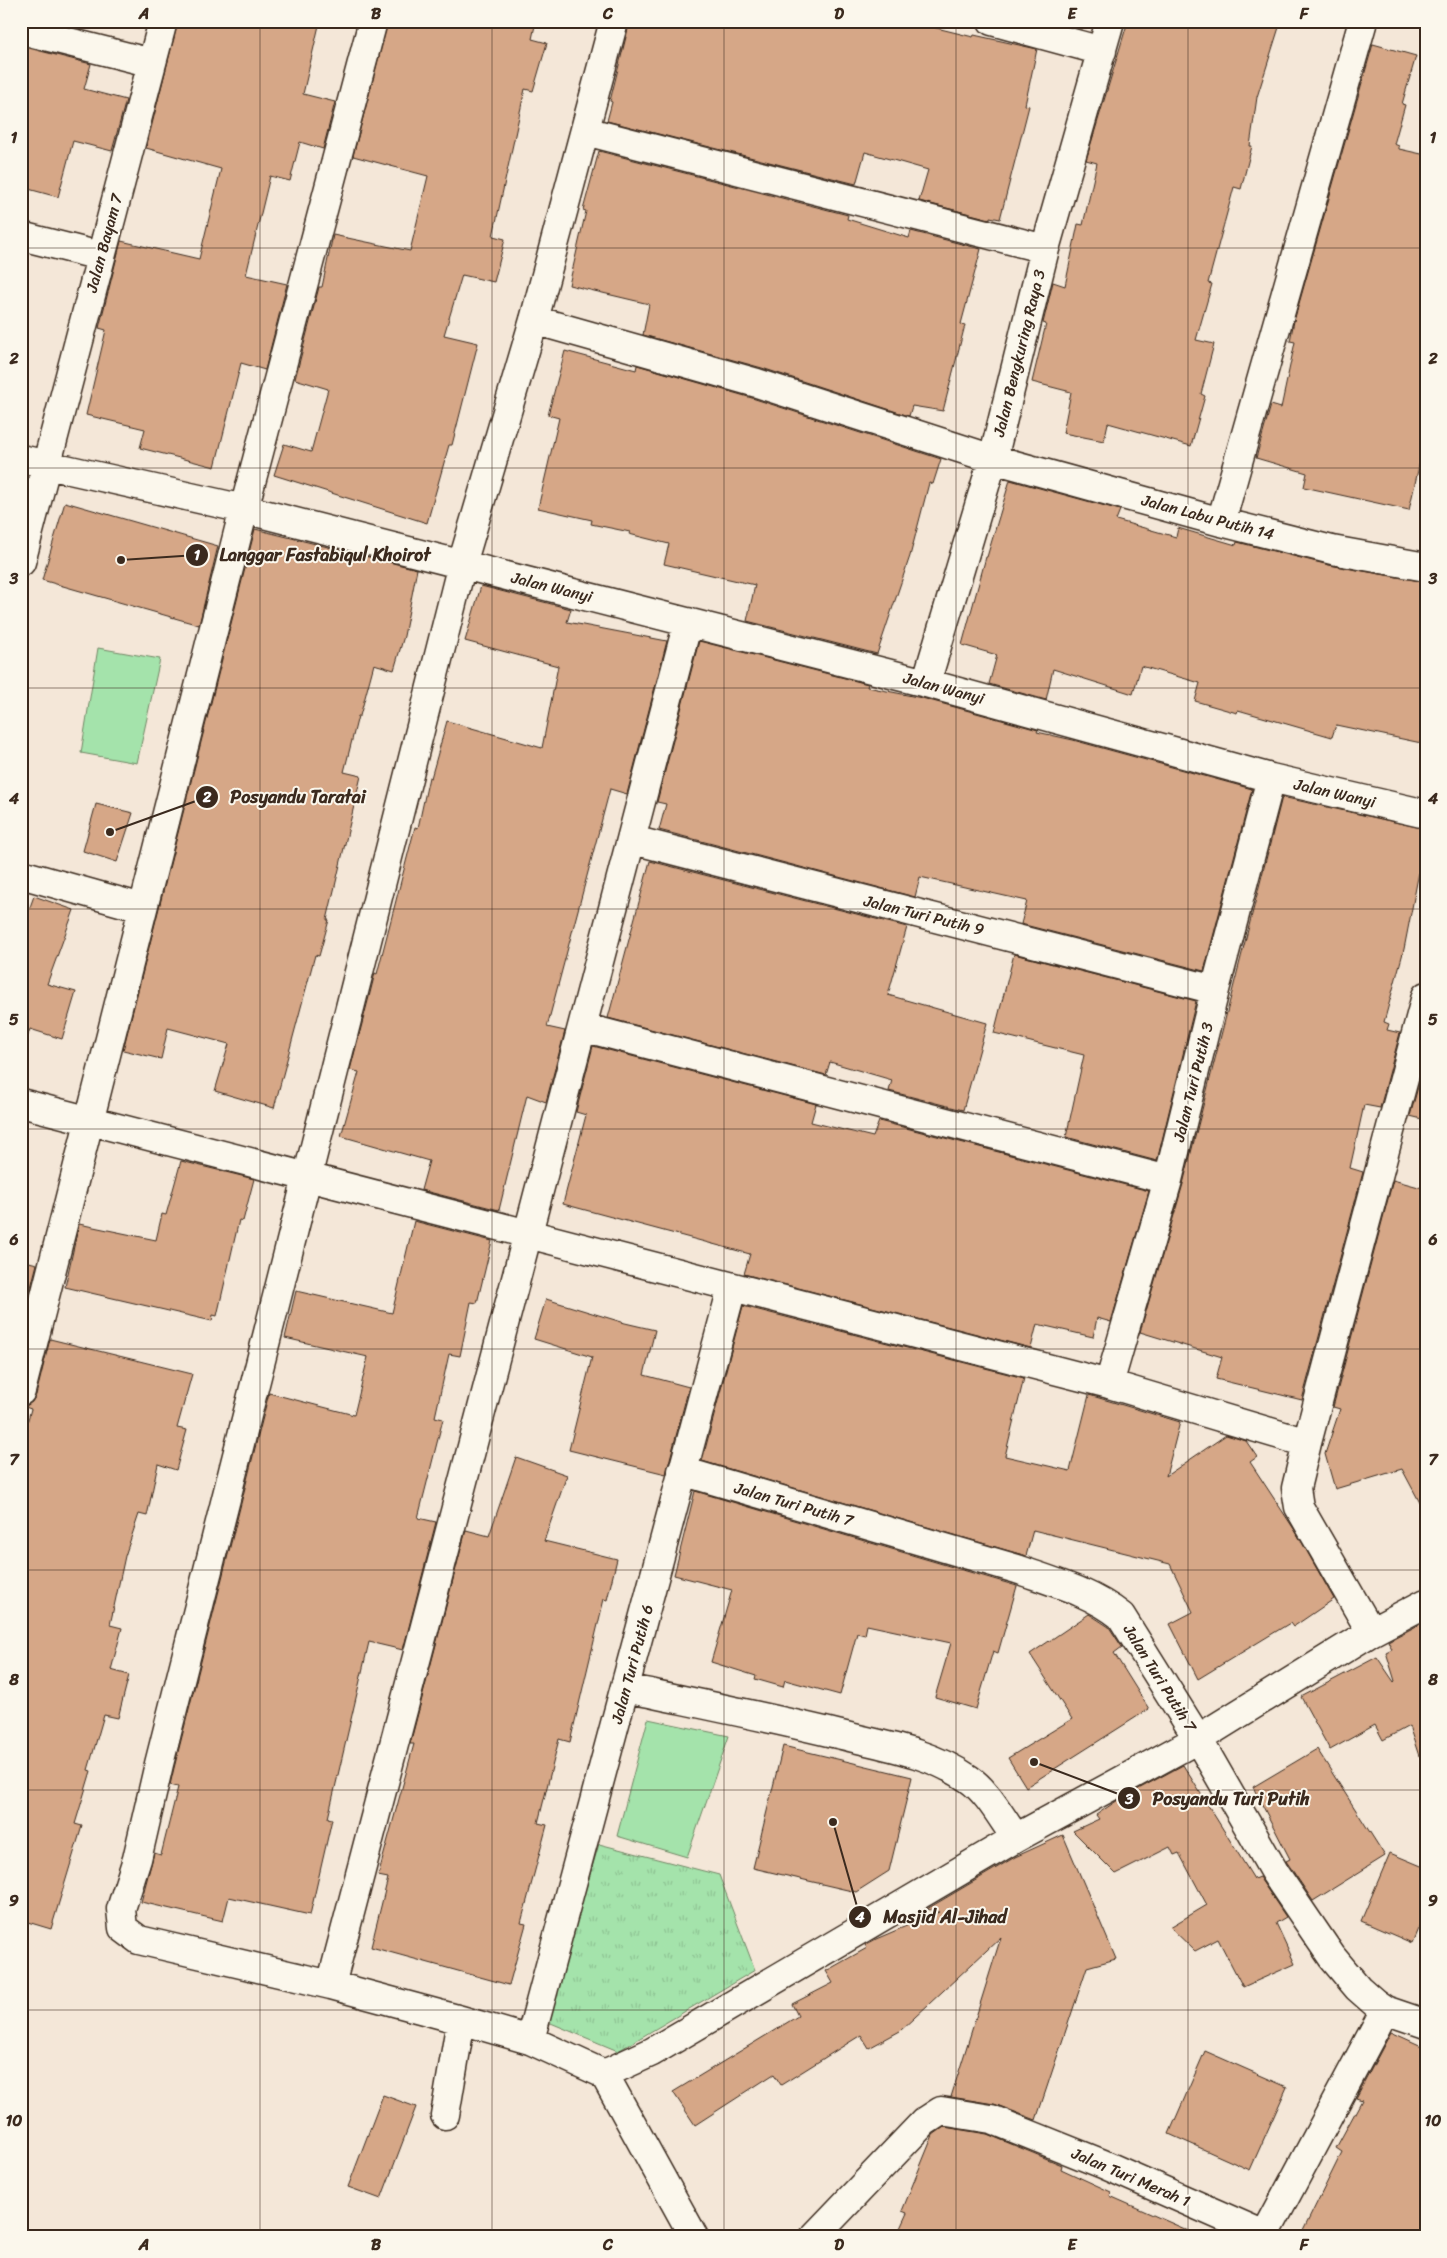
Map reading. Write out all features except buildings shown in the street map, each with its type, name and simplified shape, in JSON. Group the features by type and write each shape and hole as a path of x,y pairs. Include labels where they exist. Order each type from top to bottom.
{"street":[{"name":"Jalan Bayam 7","path":"21,562 34,462 100,256 162,21"},
{"path":"21,1391 32,1309 88,1121 244,509 373,21"},
{"path":"614,21 534,320 462,564 161,1755 137,1859 122,1909 123,1928 139,1940 331,1985 461,2020 530,2040 604,2074 694,2237"},
{"path":"992,21 1102,51"},
{"name":"Jalan Bengkuring Raya 3","path":"926,683 993,460 1045,248 1110,21"},
{"path":"1221,522 1363,21"},
{"path":"21,30 152,63"},
{"path":"584,130 1045,248"},
{"path":"21,236 100,256"},
{"name":"Jalan Labu Putih 14","path":"534,320 757,383 993,460 1332,550 1426,566"},
{"name":"Jalan Wanyi","path":"34,462 244,509 462,564 926,683 1270,778 1426,814"},
{"path":"331,1985 526,1234 633,840 688,622"},
{"name":"Jalan Turi Putih 3","path":"1109,1384 1168,1180 1270,778"},
{"name":"Jalan Turi Putih 9","path":"633,840 1215,990"},
{"path":"21,874 142,908"},
{"path":"1371,1632 1299,1507 1296,1488 1426,996"},
{"path":"582,1027 1168,1180"},
{"path":"21,1103 1109,1384 1307,1443"},
{"name":"Jalan Turi Putih 6","path":"530,2040 732,1288"},
{"name":"Jalan Turi Putih 7","path":"682,1470 1017,1569 1069,1587 1107,1604 1121,1616 1198,1739 1275,1873 1332,1957 1358,1988 1384,2010 1426,2024"},
{"path":"604,2074 652,2052 1016,1838 1198,1739 1371,1632 1426,1603"},
{"path":"626,1688 805,1726 913,1752 944,1765 970,1780 982,1792 1016,1838"},
{"path":"1267,2236 1384,2010"},
{"path":"445,2115 461,2020"},
{"name":"Jalan Turi Merah 1","path":"814,2237 924,2122 941,2111 991,2120 1103,2164 1267,2236"}],"green space":[{"path":"98,648 160,659 137,763 81,753"},
{"path":"648,1719 729,1736 687,1857 617,1836"},
{"path":"599,1844 719,1875 755,1970 618,2051 546,2021"}],"place":[{"name":"Langgar Fastabiqul Khoirot","path":"121,560"},
{"name":"Posyandu Taratai","path":"110,832"},
{"name":"Posyandu Turi Putih","path":"1034,1762"},
{"name":"Masjid Al-Jihad","path":"833,1822"}]}
